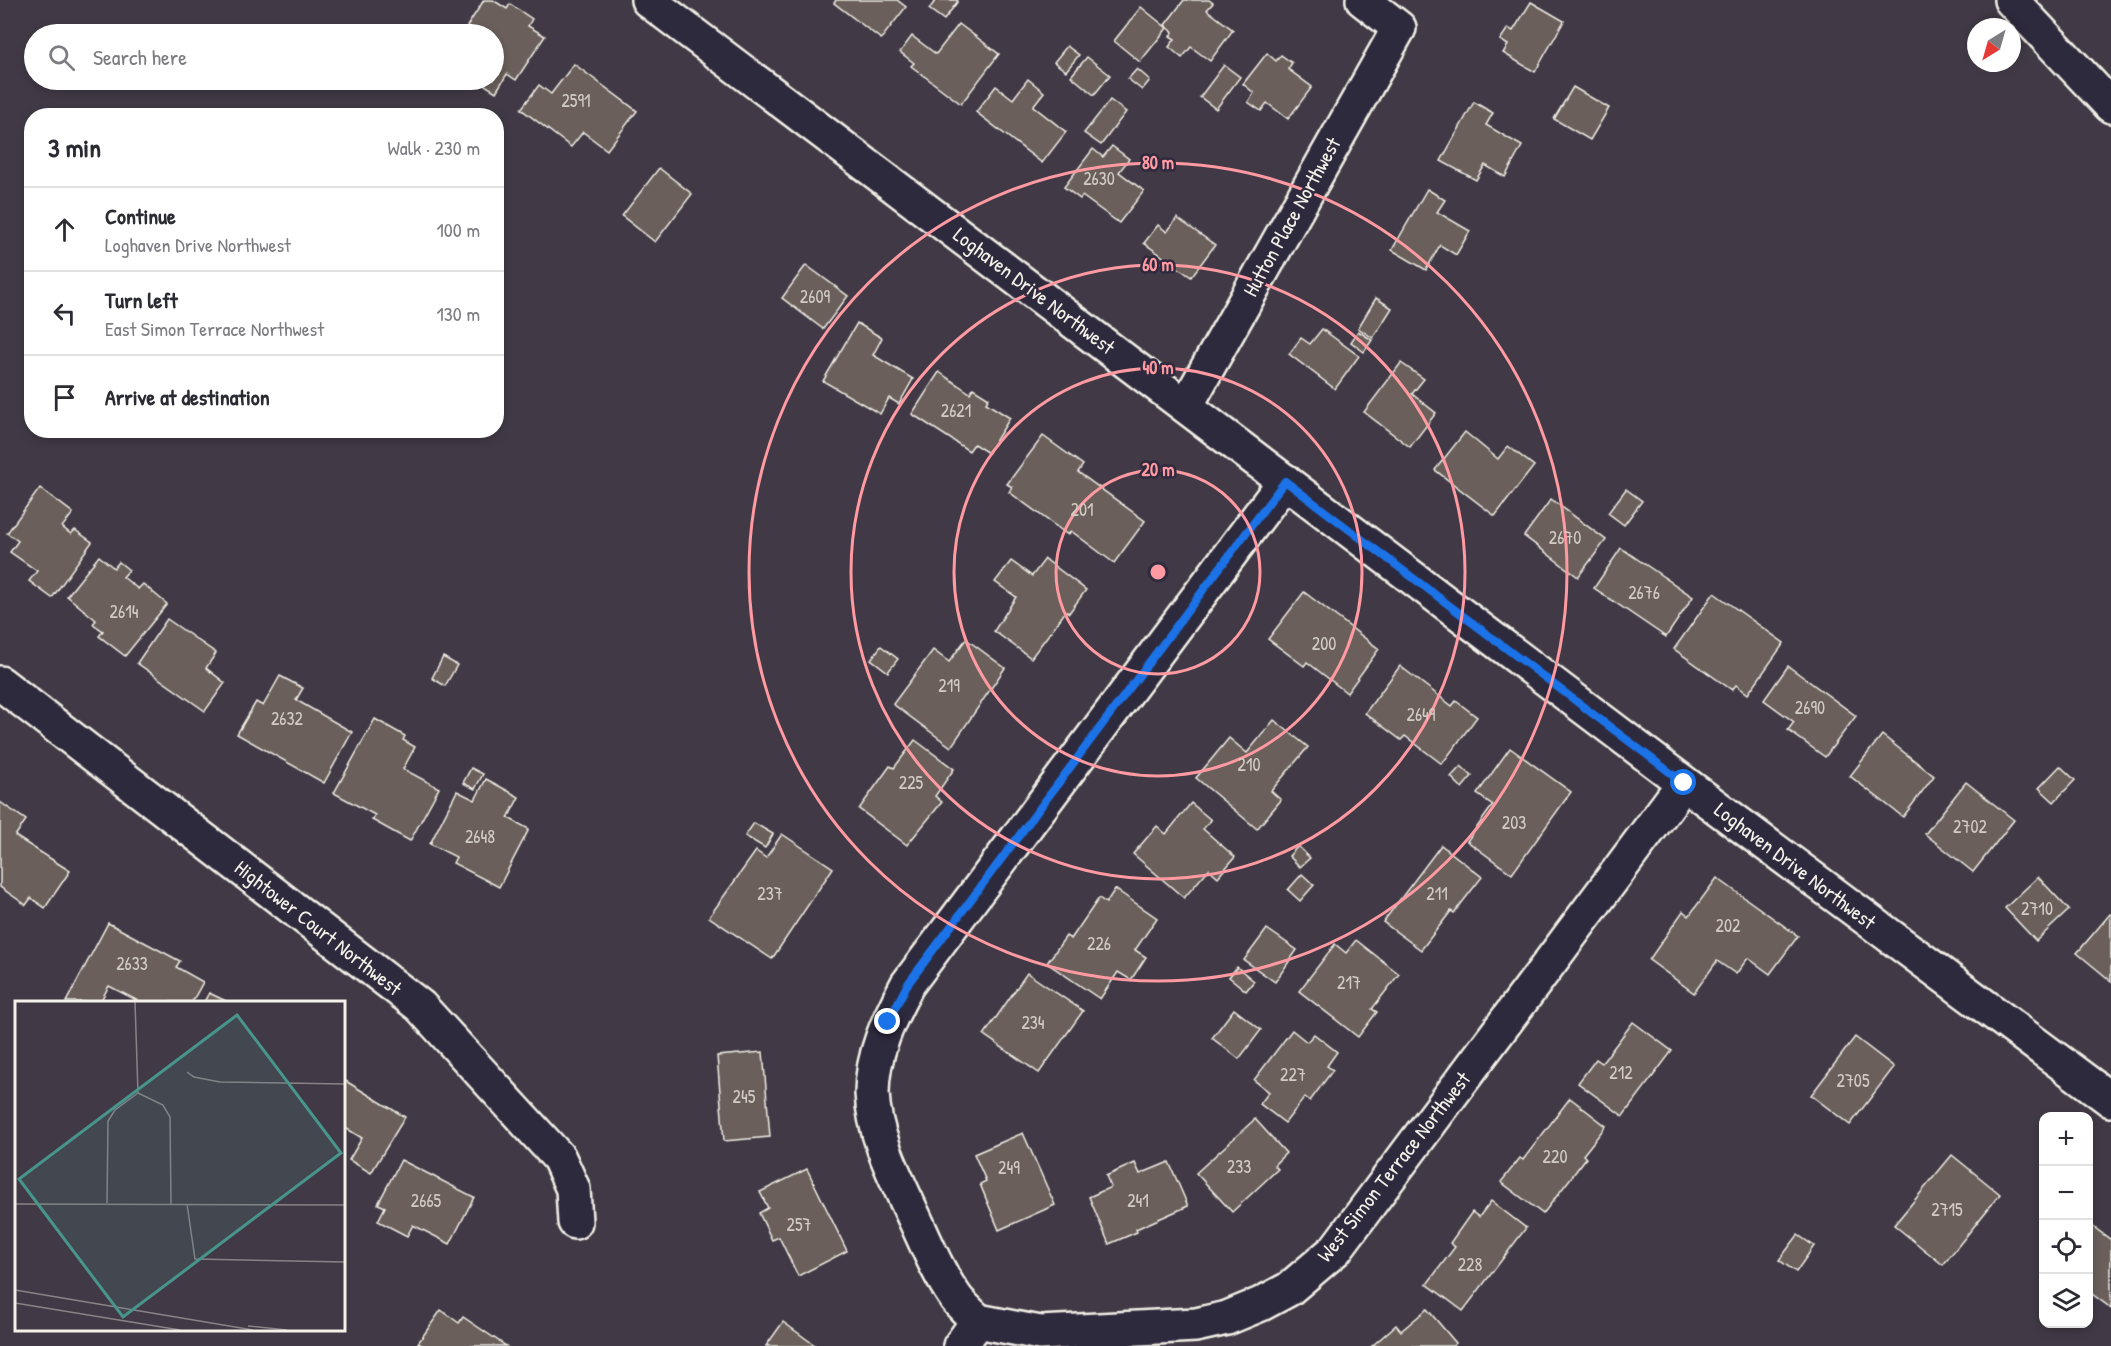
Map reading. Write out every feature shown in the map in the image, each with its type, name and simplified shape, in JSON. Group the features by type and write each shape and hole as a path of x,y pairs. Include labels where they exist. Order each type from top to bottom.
{"main road":[{"name":"Loghaven Drive Northwest","path":"648,0 1684,783 2111,1100"},
{"name":"Hutton Place Northwest","path":"1186,406 1398,28 1363,0"},
{"path":"2011,0 2111,106"},
{"path":"969,1334 957,1300 940,1272 890,1164 877,1128 872,1092 876,1058 888,1022 907,985 1285,481"},
{"name":"Hightower Court Northwest","path":"0,683 420,1006 559,1158 573,1189 575,1222"},
{"name":"West Simon Terrace Northwest","path":"969,1334 1040,1333 1196,1325 1227,1318 1289,1289 1335,1250 1684,783"}],"building":[{"path":"484,0 493,0 507,9 510,4 532,19 528,26 545,36 516,80 507,74 504,79 504,24 468,24"},
{"path":"836,0 897,0 906,7 881,39 834,3"},
{"path":"936,0 958,1 944,20 929,9"},
{"path":"1184,0 1209,0 1213,3 1207,10 1233,30 1210,61 1191,47 1182,58 1169,47 1175,39 1170,36 1173,32 1165,25"},
{"path":"1531,2 1564,21 1535,72 1503,53 1508,45 1500,40 1508,28 1513,31"},
{"path":"1141,7 1167,28 1140,62 1114,41"},
{"path":"959,24 999,54 961,104 911,66 914,63 900,52 912,36 936,54"},
{"path":"1067,46 1079,55 1066,71 1054,62"},
{"path":"1267,53 1276,61 1281,55 1292,63 1288,69 1312,87 1288,119 1267,103 1261,111 1248,102 1254,93 1243,84"},
{"path":"1087,57 1110,75 1094,95 1071,76"},
{"path":"574,64 637,111 607,150 583,132 571,147 521,109 539,85 551,94"},
{"path":"1224,65 1240,77 1216,109 1200,97"},
{"path":"1137,69 1150,80 1142,90 1128,79"},
{"path":"1028,79 1044,92 1033,106 1066,132 1042,163 976,112 996,86 1013,99"},
{"path":"1573,87 1609,108 1590,140 1554,119"},
{"path":"1110,100 1126,112 1101,145 1084,133"},
{"path":"1474,102 1493,113 1486,125 1522,146 1505,177 1485,165 1476,180 1441,161"},
{"path":"1112,146 1129,159 1119,172 1144,191 1119,223 1082,196 1080,199 1064,187 1093,149 1103,157"},
{"path":"659,168 692,194 655,242 622,216"},
{"path":"1427,189 1445,200 1437,212 1470,231 1456,255 1440,245 1426,270 1392,250"},
{"path":"1177,218 1215,245 1191,277 1144,243 1158,225 1167,232"},
{"path":"806,265 848,296 823,329 782,298"},
{"path":"1376,298 1392,308 1373,338 1358,328"},
{"path":"857,323 882,338 873,355 913,379 899,404 889,398 880,414 823,381"},
{"path":"1322,329 1359,356 1335,389 1289,354 1301,338 1310,344"},
{"path":"1358,331 1372,340 1364,352 1351,342"},
{"path":"1401,363 1424,379 1412,394 1436,413 1410,447 1364,412"},
{"path":"939,372 970,393 973,388 989,398 986,403 1010,418 988,453 974,444 969,451 912,414"},
{"path":"1465,432 1498,459 1508,446 1534,466 1495,516 1435,470"},
{"path":"1043,436 1083,465 1078,472 1145,521 1114,563 1071,531 1068,535 1009,492 1012,487 1007,484"},
{"path":"40,488 73,513 62,527 71,534 75,530 92,542 52,598 29,581 37,571 10,552 18,541 7,533"},
{"path":"1626,489 1642,501 1624,525 1608,513"},
{"path":"1551,499 1606,540 1578,577 1524,536"},
{"path":"1621,548 1693,597 1666,637 1594,588"},
{"path":"99,556 114,568 119,562 129,570 123,577 138,589 143,584 167,604 125,656 99,636 103,631 93,624 96,620 67,596"},
{"path":"1045,559 1086,590 1069,613 1066,611 1031,658 994,631 1016,597 995,582 1011,561 1032,576"},
{"path":"1304,592 1379,649 1347,693 1307,662 1304,666 1268,639"},
{"path":"1714,593 1784,643 1748,694 1736,685 1732,690 1674,649"},
{"path":"167,619 216,653 206,668 225,683 205,711 137,663"},
{"path":"966,639 1005,668 951,747 893,704 933,650 949,662"},
{"path":"881,646 898,659 888,672 871,659"},
{"path":"443,657 457,665 445,686 432,678"},
{"path":"1400,666 1452,706 1456,701 1477,717 1442,764 1405,736 1401,740 1365,713"},
{"path":"1788,666 1856,716 1825,757 1788,730 1794,722 1764,700"},
{"path":"280,676 303,688 296,700 352,732 324,783 237,734 256,702 263,706"},
{"path":"375,719 405,736 403,740 415,747 403,769 439,788 410,841 372,820 375,815 334,793"},
{"path":"1274,720 1308,747 1271,791 1281,800 1257,829 1196,778 1229,738 1247,753"},
{"path":"1882,735 1934,776 1903,817 1850,776"},
{"path":"915,740 954,769 935,796 942,802 907,845 859,809 890,766 894,768"},
{"path":"1510,748 1571,792 1512,874 1467,841 1493,805 1477,794"},
{"path":"1461,766 1472,776 1462,788 1451,777"},
{"path":"2060,766 2075,780 2054,802 2039,788"},
{"path":"471,768 483,774 475,789 463,783"},
{"path":"486,779 519,797 508,818 529,829 499,887 453,863 456,857 430,844 457,791 475,800"},
{"path":"1966,782 2014,820 1973,872 1925,834"},
{"path":"0,802 26,820 15,836 70,871 45,908 31,898 26,905 0,887"},
{"path":"1191,803 1211,820 1203,829 1235,857 1218,877 1209,869 1184,898 1133,854 1157,826 1166,834"},
{"path":"754,823 773,834 765,848 745,836"},
{"path":"782,834 833,868 772,959 709,917 756,851 766,858"},
{"path":"1441,845 1482,877 1454,913 1451,911 1421,950 1383,922"},
{"path":"1298,846 1310,858 1300,867 1289,856"},
{"path":"1302,874 1314,885 1300,901 1288,890"},
{"path":"2038,877 2069,910 2036,941 2005,908"},
{"path":"1717,878 1798,936 1770,974 1748,958 1736,974 1717,961 1694,993 1649,960 1683,911 1689,916"},
{"path":"1115,889 1157,918 1135,950 1146,957 1131,980 1118,972 1100,999 1047,963 1066,936 1071,939 1099,898 1106,903"},
{"path":"2111,915 2111,981 2077,953"},
{"path":"108,923 180,961 176,967 203,982 193,1001 138,1001 109,986 101,1001 67,1001"},
{"path":"1267,929 1297,950 1275,982 1244,960"},
{"path":"1356,940 1399,974 1372,1009 1377,1012 1358,1037 1299,991 1335,944 1346,953"},
{"path":"1237,967 1254,981 1246,991 1229,977"},
{"path":"1027,973 1083,1011 1039,1073 984,1035"},
{"path":"209,993 226,1001 205,1001"},
{"path":"1234,1009 1261,1030 1239,1059 1212,1038"},
{"path":"1633,1022 1672,1051 1623,1116 1578,1083 1596,1059 1602,1063"},
{"path":"1292,1030 1307,1042 1314,1034 1337,1052 1327,1066 1333,1070 1310,1101 1305,1097 1285,1123 1260,1104 1269,1092 1254,1080"},
{"path":"1855,1037 1894,1067 1850,1125 1811,1095"},
{"path":"763,1052 770,1137 724,1141 717,1056"},
{"path":"345,1081 405,1117 371,1173 349,1160 362,1138 345,1128"},
{"path":"1570,1098 1606,1126 1583,1155 1586,1158 1543,1214 1501,1182 1520,1158 1523,1160"},
{"path":"1255,1119 1286,1153 1274,1165 1278,1169 1232,1212 1196,1173"},
{"path":"1023,1133 1055,1205 999,1230 980,1184 986,1181 974,1154"},
{"path":"1952,1155 2000,1194 1943,1265 1894,1225"},
{"path":"401,1160 474,1197 450,1244 413,1225 407,1236 378,1221 385,1207 378,1204"},
{"path":"1169,1162 1188,1206 1136,1229 1137,1232 1109,1244 1089,1197 1111,1187 1106,1176 1135,1163 1140,1174"},
{"path":"807,1169 847,1251 798,1276 779,1237 772,1240 759,1213 768,1208 760,1192"},
{"path":"1491,1201 1526,1228 1463,1311 1427,1284 1455,1247 1450,1243 1472,1212 1479,1217"},
{"path":"2093,1227 2111,1240 2111,1308 2093,1295"},
{"path":"1798,1235 1814,1246 1796,1272 1779,1260"},
{"path":"1427,1309 1456,1343 1453,1346 1372,1346 1396,1325 1401,1331"},
{"path":"441,1310 459,1323 463,1317 506,1346 423,1346 418,1343"},
{"path":"783,1322 816,1346 766,1346"}],"route":[{"path":"888,1022 907,985 1285,481 1684,783"}]}
